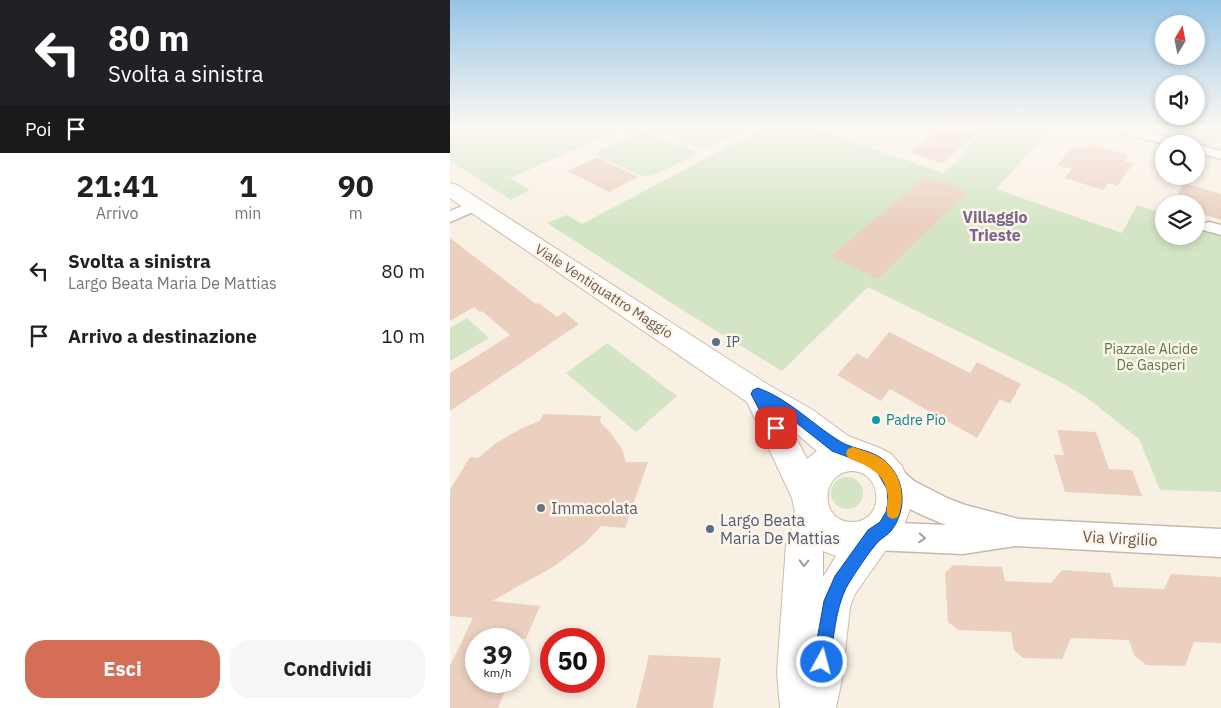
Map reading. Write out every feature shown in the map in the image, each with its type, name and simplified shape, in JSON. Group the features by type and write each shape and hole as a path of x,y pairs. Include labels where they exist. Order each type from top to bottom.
{"main road":[{"name":"Viale Ventiquattro Maggio","path":"450,188 758,394"},
{"path":"758,394 802,420 837,447 869,459 880,466 889,476 894,489 895,502 892,515 885,527 874,536 841,581 830,606 820,678 813,708"},
{"path":"758,394 822,527 833,536 846,540 861,540 874,536"},
{"path":"803,708 799,673 805,544 812,505 813,480 820,468 837,458 856,455"}],"street":[{"path":"450,217 475,206"},
{"path":"889,476 905,490 938,508 965,519 1019,533"},
{"path":"874,536 963,540 1019,533"},
{"name":"Via Virgilio","path":"1019,533 1221,543"}],"green space":[{"path":"450,159 553,159 510,178 530,190 511,200 450,161"},
{"path":"605,159 687,159 657,174 643,177"},
{"name":"Piazzale Alcide De Gasperi","path":"705,159 903,159 943,173 960,159 1024,159 996,189 1122,233 1137,205 1155,211 1155,245 1205,245 1205,228 1221,233 1221,492 1160,490 1139,439 1086,397 1057,380 868,287 782,371 687,313 547,223 567,215 582,224"},
{"path":"467,318 489,338 450,361 450,328"},
{"path":"607,343 677,396 636,432 566,373"},
{"name":"Largo Beata Maria De Mattias","path":"847,477 853,478 858,482 862,487 862,499 858,504 853,508 847,509 841,508 836,504 832,499 831,493 832,487 836,482 841,478"}],"building":[{"path":"593,159 601,159 638,177 609,192 568,171"},
{"path":"930,159 947,159 942,163"},
{"path":"1062,159 1125,159 1124,161 1133,164 1117,186 1108,183 1103,190 1065,178 1072,169 1057,165"},
{"path":"926,176 968,191 878,279 831,256"},
{"path":"1182,185 1190,185 1221,194 1221,220 1205,215 1205,195 1177,195"},
{"path":"450,238 536,304 539,303 557,317 564,312 579,324 450,411 450,373 510,335 482,311 480,312 474,307 450,321"},
{"path":"889,332 970,373 977,362 1021,384 1010,404 1000,399 977,438 890,389 881,401 837,375 857,353 867,359"},
{"name":"Immacolata","path":"543,414 601,416 600,422 622,449 626,462 648,462 625,528 601,526 584,544 553,567 492,601 540,606 530,630 530,628 468,628 473,618 450,616 450,490 470,457 478,458 496,443 522,428 540,421"},
{"path":"1057,430 1096,432 1109,469 1132,470 1142,496 1065,492 1054,455 1064,455"},
{"path":"953,565 1002,567 1005,581 1051,583 1062,570 1110,573 1114,587 1164,589 1171,574 1221,577 1221,643 1194,642 1185,666 1146,665 1134,655 1129,640 1071,638 1062,659 1023,658 1014,650 1011,632 958,630 948,622 945,573"},
{"name":"Immacolata","path":"465,635 465,693 504,693 498,708 450,708 450,666"},
{"path":"649,655 721,658 713,708 636,708"}],"slow traffic":[{"path":"853,453 869,459 880,466 889,476 894,489 895,502 893,512"}],"place":[{"name":"IP","path":"716,342"},
{"name":"Padre Pio","path":"876,420"},
{"name":"Immacolata","path":"541,508"},
{"name":"Largo Beata Maria De Mattias","path":"710,529"}],"district":[{"name":"Villaggio Trieste","path":"995,226"}],"route":[{"path":"776,428 758,394 818,430 837,447 869,459 880,466 889,476 894,489 895,502 892,515 885,527 874,536 841,581 830,606 822,662"}]}
